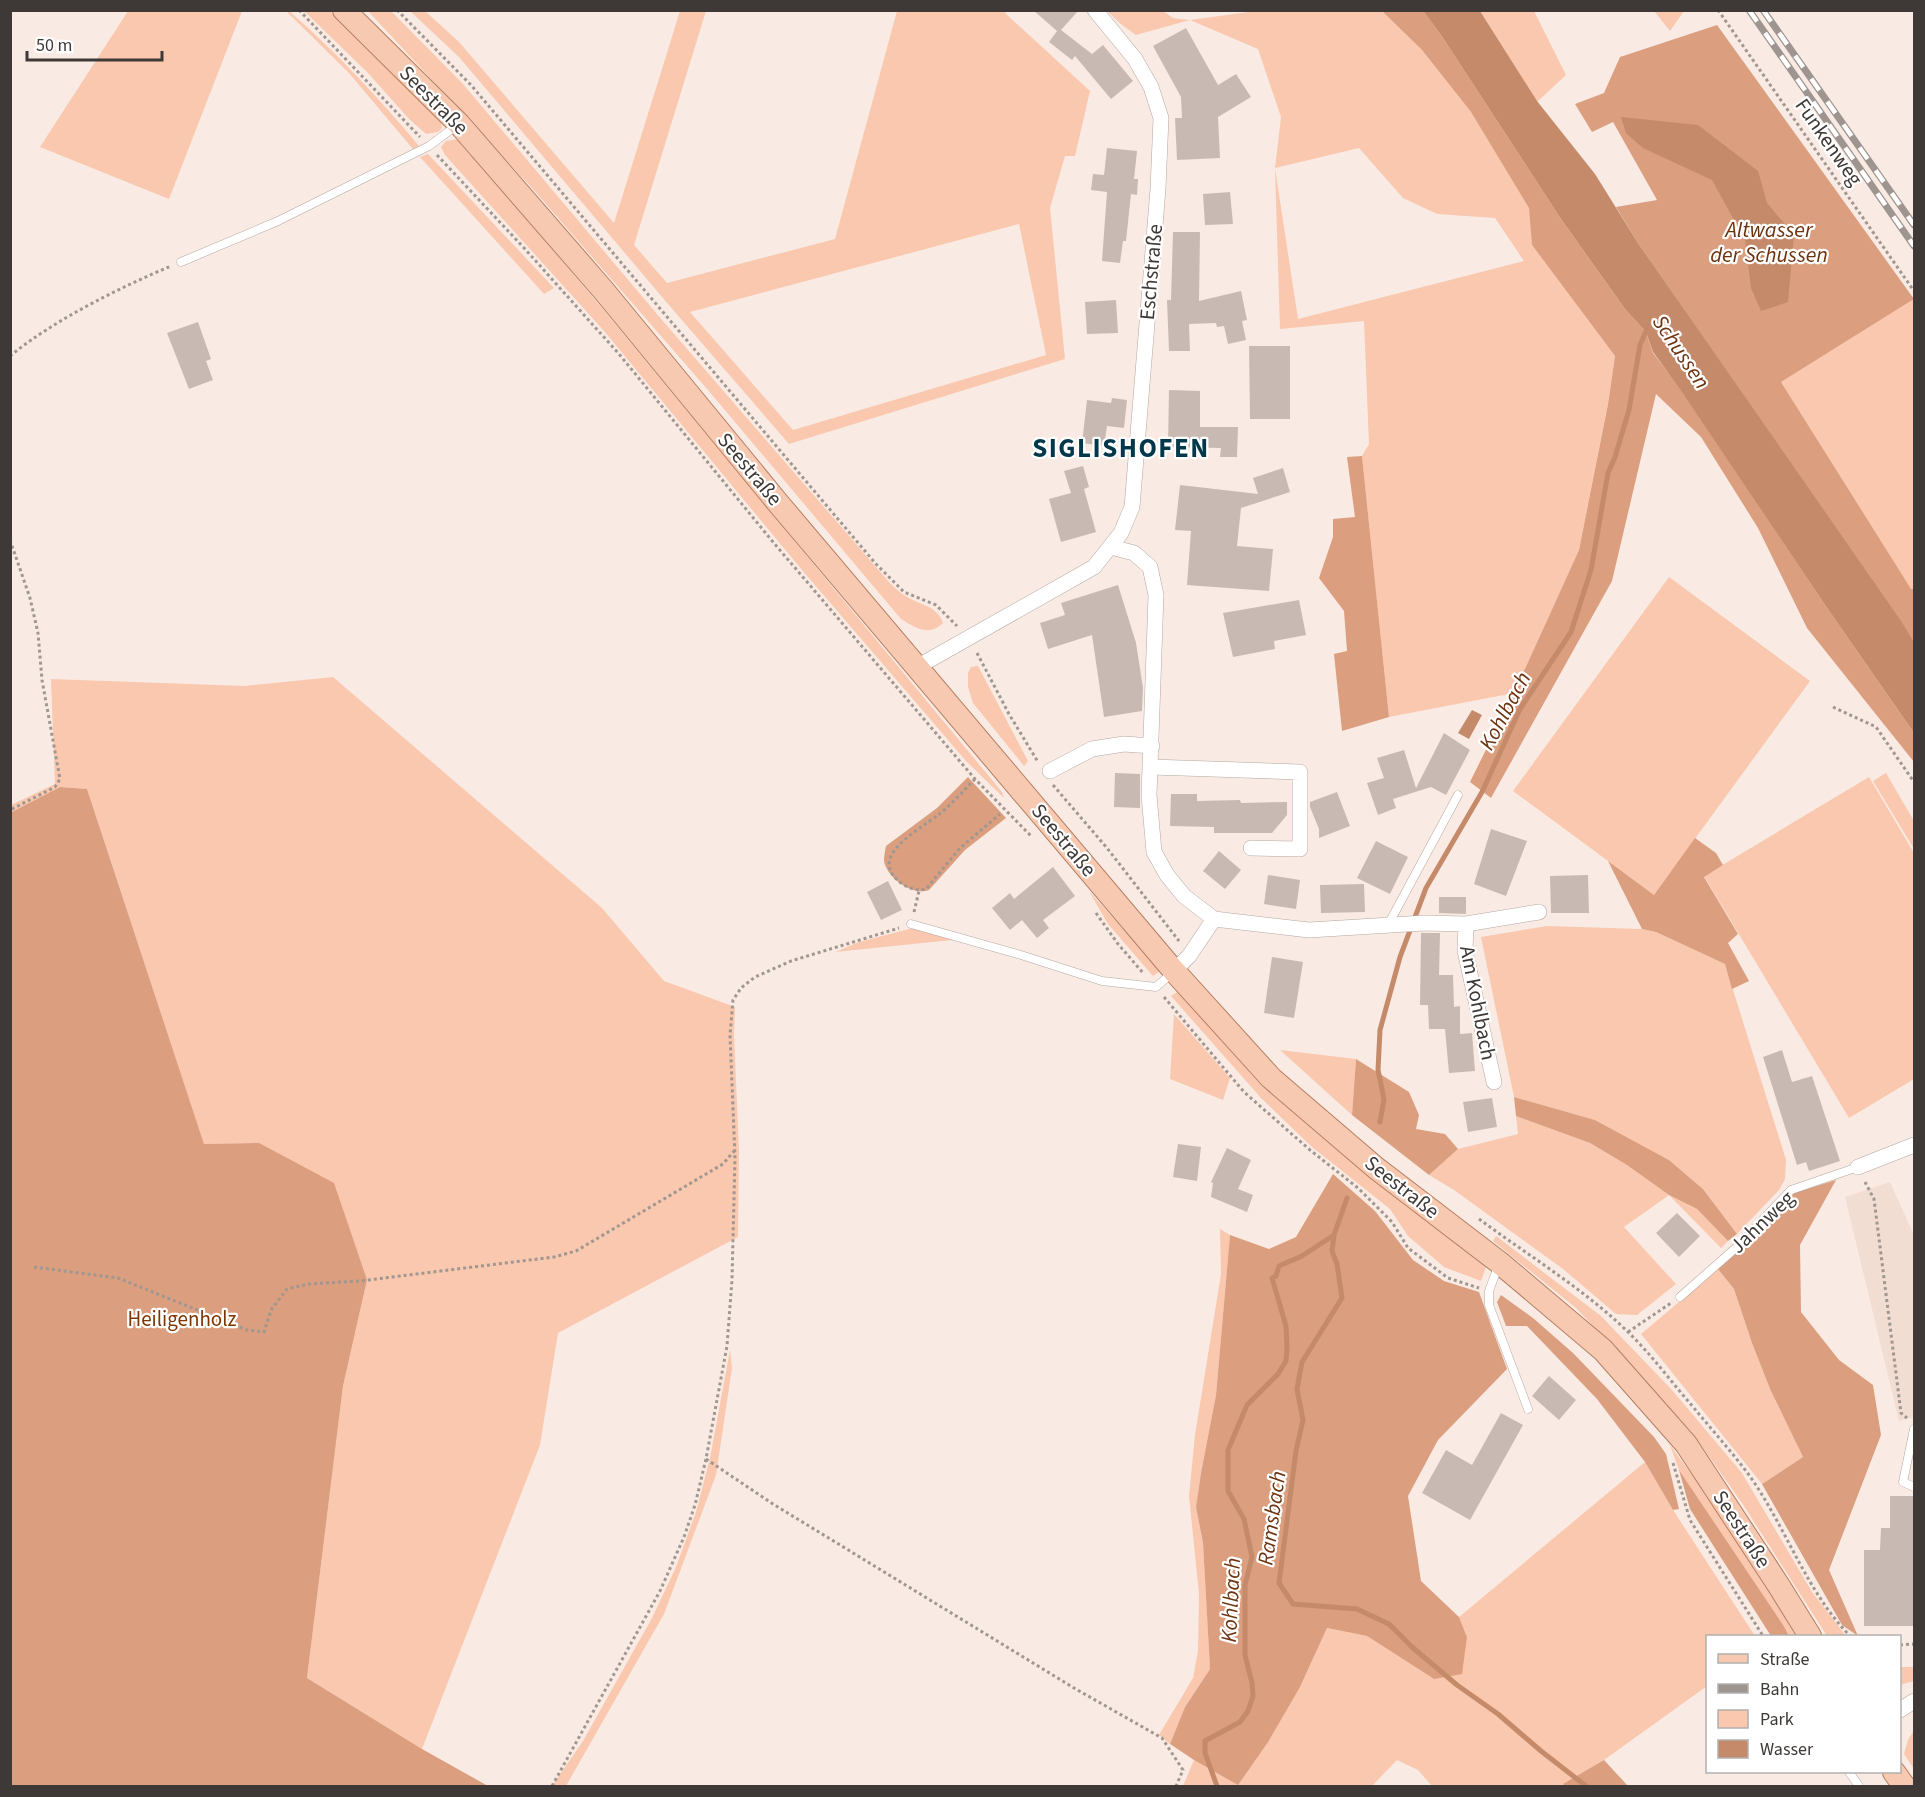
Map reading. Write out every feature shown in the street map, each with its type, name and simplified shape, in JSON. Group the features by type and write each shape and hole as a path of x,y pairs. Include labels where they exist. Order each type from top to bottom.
{"main road":[{"name":"Seestraße","path":"344,10 459,124 604,291 778,503 917,667 1182,963 1271,1078 1376,1168 1500,1263 1604,1350 1686,1444 1809,1635"},
{"path":"1895,1773 1904,1786"}],"street":[{"name":"Eschstraße","path":"917,667 1094,567 1121,532 1132,507 1158,189 1161,118 1151,87 1135,59 1095,10"},
{"path":"1111,547 1134,553 1150,567 1156,595 1149,795 1154,852 1167,875 1184,896 1214,919 1182,963"},
{"path":"1046,772 1092,749 1124,744 1152,746"},
{"path":"1150,767 1300,772 1300,849 1251,848"},
{"name":"Am Kohlbach","path":"1214,919 1309,930 1424,922 1466,924 1539,912"},
{"name":"Am Kohlbach","path":"1466,924 1465,951 1494,1082"},
{"name":"Jahnweg","path":"1858,1167 1914,1145"},
{"path":"1901,1709 1914,1701"}],"lane":[{"path":"181,262 278,221 429,146 459,124"},
{"path":"1394,924 1458,795"},
{"path":"911,924 1102,981 1156,987 1182,963"},
{"name":"Jahnweg","path":"1680,1298 1738,1246 1791,1190 1858,1167"},
{"path":"1500,1263 1489,1291 1489,1305 1528,1409"},
{"path":"1914,1429 1903,1482 1914,1487"},
{"path":"1850,1773 1858,1786"}],"path":[{"path":"299,10 525,249 619,354 780,551 975,779 1034,838"},
{"path":"398,10 471,85 876,564 904,592 936,605 970,638 1008,714 1046,772 1107,848 1182,963"},
{"name":"Funkenweg","path":"1718,10 1914,291"},
{"path":"10,356 91,304 181,262"},
{"path":"10,540 30,597 38,633 42,680 60,779 55,788 10,810"},
{"path":"1833,707 1876,727 1914,782"},
{"path":"975,779 940,813 898,844 890,855 890,867 896,877 905,886 919,891 926,889 960,848 1000,814"},
{"path":"552,1786 660,1591 684,1537 706,1460 727,1346 735,1238 735,1150 730,1035 733,1000 741,988 755,977 791,961 911,924 919,891"},
{"path":"1093,908 1118,944 1156,987"},
{"path":"34,1267 118,1278 247,1330 264,1332 271,1310 287,1289 309,1284 360,1281 554,1257 576,1251 723,1164 735,1150"},
{"path":"1858,1167 1874,1199 1901,1413 1914,1424"},
{"path":"1472,1215 1579,1292 1628,1332 1653,1359 1749,1475 1834,1620 1849,1635"},
{"path":"1628,1332 1680,1298"},
{"path":"706,1460 773,1504 1074,1688 1162,1738 1184,1770 1176,1786"}],"shaded area":[{"path":"1890,1182 1914,1235 1914,1417 1899,1421 1845,1197"}],"green space":[{"path":"128,11 242,11 169,199 40,147"},
{"path":"286,11 289,11 340,59 419,146 413,149 348,72"},
{"path":"304,11 330,11 419,97 441,123 442,128 438,132 426,134"},
{"path":"368,11 391,11 463,84 662,320 889,582 904,595 936,612 943,623 933,630 922,630 901,619 708,390 532,188"},
{"path":"410,11 425,11 459,42 614,223 680,11 706,11 634,245 667,283 835,239 897,11 1006,11 1005,13 1090,91 1075,156 1065,156 1050,208 1065,359 789,444 459,57","holes":["1019,224 1046,355 793,430 690,312"]},
{"path":"1107,11 1163,11 1173,18 1190,20 1136,35"},
{"path":"1256,11 1382,11 1422,50 1471,112 1530,208 1532,245 1615,356 1579,550 1514,693 1389,717 1362,456 1369,444 1364,321 1280,329 1275,168 1281,117 1258,49 1190,20","holes":["1359,148 1403,198 1437,214 1495,218 1524,261 1298,319 1275,168"]},
{"path":"1382,11 1423,11 1441,35 1561,219 1625,309 1646,332 1653,353 1680,388 1825,605 1914,733 1914,762 1807,628 1758,528 1701,437 1656,394 1612,581 1491,798 1470,782 1514,693 1579,550 1608,404 1615,356 1532,245 1529,208 1471,112 1422,50"},
{"path":"1480,11 1534,11 1566,75 1537,102"},
{"path":"1654,11 1684,11 1670,31"},
{"path":"1717,25 1914,299 1781,382 1911,589 1914,589 1914,642 1638,243 1616,207 1657,200 1613,122 1592,132 1575,104 1604,93 1620,57"},
{"path":"458,139 596,301 1002,792 1004,798 966,761 802,570 604,331 445,155 441,147 446,141"},
{"path":"428,154 554,288 544,294 420,157"},
{"path":"1914,299 1914,589 1911,590 1781,382"},
{"path":"1362,456 1389,717 1342,731 1334,654 1347,651 1344,611 1319,578 1333,537 1333,519 1355,517 1347,457"},
{"path":"1669,577 1810,681 1654,895 1513,791"},
{"path":"978,666 1028,761 1024,766 973,703 968,687 968,673 971,667"},
{"path":"333,677 602,908 664,981 735,1007 739,1151 738,1237 558,1333 540,1445 422,1749 307,1678 343,1386 367,1280 259,1143 204,1144 87,789 60,787 11,813 11,805 55,784 51,679 244,686"},
{"path":"1886,773 1914,821 1914,849 1873,781"},
{"path":"968,777 1006,818 965,850 929,890 915,890 901,884 886,867 884,861 886,846 937,808"},
{"path":"1869,777 1914,853 1914,1079 1849,1118 1704,876"},
{"name":"Heiligenholz","path":"60,787 87,789 204,1144 259,1143 334,1183 367,1280 343,1386 307,1678 422,1749 488,1786 11,1786 10,813"},
{"path":"1695,838 1716,853 1723,865 1704,877 1738,934 1728,943 1749,981 1732,989 1725,964 1656,932 1642,929 1608,861 1654,895"},
{"path":"1089,891 1160,971 1153,976 1108,924"},
{"path":"1547,926 1642,929 1656,932 1725,964 1786,1160 1785,1179 1779,1190 1737,1234 1703,1189 1669,1160 1595,1120 1514,1097 1481,937"},
{"path":"913,928 962,939 835,952 859,942"},
{"path":"1179,991 1482,1257 1486,1267 1481,1281 1444,1267 1408,1236 1390,1209 1312,1147 1261,1098 1171,996"},
{"path":"1174,1014 1230,1078 1223,1100 1170,1079"},
{"path":"1280,1050 1356,1059 1352,1115"},
{"path":"1356,1059 1409,1092 1419,1115 1416,1129 1445,1134 1458,1149 1429,1175 1352,1115"},
{"path":"1514,1097 1595,1120 1669,1160 1703,1189 1737,1234 1728,1241 1697,1209 1669,1195 1627,1165 1590,1143 1516,1116"},
{"path":"1516,1116 1590,1143 1627,1165 1669,1195 1624,1227 1676,1284 1637,1315 1616,1314 1563,1269 1454,1190 1429,1175 1458,1149 1518,1134"},
{"path":"1333,1174 1375,1211 1413,1260 1444,1281 1479,1292 1507,1369 1438,1440 1408,1496 1421,1581 1459,1617 1467,1637 1462,1674 1434,1679 1367,1636 1327,1628 1300,1687 1268,1742 1238,1785 1170,1744 1185,1707 1210,1669 1203,1543 1196,1507 1216,1395 1230,1235 1269,1249 1296,1237"},
{"path":"1836,1180 1800,1245 1801,1312 1839,1360 1873,1385 1881,1435 1829,1570 1858,1635 1842,1625 1762,1484 1803,1457 1770,1389 1734,1289 1718,1269 1794,1193"},
{"path":"1669,1195 1697,1209 1728,1241 1721,1248"},
{"path":"1220,1229 1230,1235 1216,1395 1196,1507 1203,1543 1210,1669 1185,1707 1170,1744 1159,1735 1193,1678 1198,1651 1199,1594 1189,1496 1195,1435 1221,1274"},
{"path":"1496,1236 1601,1316 1672,1390 1742,1473 1812,1592 1845,1635 1826,1635 1742,1503 1691,1431 1576,1308 1493,1241"},
{"path":"1718,1269 1734,1289 1770,1389 1803,1457 1762,1484 1641,1334"},
{"path":"1501,1295 1533,1318 1573,1353 1654,1437 1666,1454 1679,1509 1673,1510 1645,1462 1597,1399 1527,1326 1506,1326 1497,1302"},
{"path":"730,1350 732,1368 716,1475 664,1614 566,1786 552,1786 583,1741 652,1618 676,1567 696,1512 710,1458"},
{"path":"1670,1445 1735,1534 1795,1635 1788,1635 1679,1470"},
{"path":"1645,1462 1673,1510 1754,1635 1706,1635 1706,1687 1604,1760 1564,1784 1565,1786 1432,1786 1418,1770 1397,1760 1372,1786 1183,1786 1194,1760 1238,1784 1300,1687 1327,1628 1367,1636 1434,1679 1467,1637 1459,1617"},
{"path":"1679,1470 1788,1635 1770,1635 1690,1509"},
{"path":"1901,1667 1914,1667 1914,1681 1901,1685"},
{"path":"1914,1730 1914,1769 1904,1754"},
{"path":"1604,1760 1628,1786 1565,1786 1563,1784"}],"water":[{"name":"Schussen","path":"1423,11 1480,11 1537,101 1595,174 1638,243 1901,621 1914,642 1914,733 1653,352 1646,332 1625,309 1561,219"},
{"name":"Altwasser der Schussen","path":"1621,117 1698,125 1758,171 1767,203 1794,235 1788,302 1761,311 1751,288 1745,240 1712,180 1643,148 1626,133"},
{"path":"1472,710 1482,715 1469,739 1458,733"}],"building":[{"path":"1033,10 1079,10 1061,30 1092,54 1103,45 1133,81 1111,99 1075,56 1072,60 1049,42 1057,31"},
{"path":"1186,28 1218,85 1236,74 1251,97 1218,117 1220,158 1177,160 1175,118 1182,118 1181,97 1153,46"},
{"path":"1107,148 1137,151 1134,179 1138,179 1137,195 1131,194 1126,241 1123,241 1120,263 1102,261 1107,192 1091,190 1093,174 1104,175"},
{"path":"1230,192 1233,224 1205,225 1203,194"},
{"path":"1173,232 1200,232 1199,301 1241,291 1247,320 1242,321 1246,340 1228,344 1224,326 1217,327 1216,323 1189,324 1190,351 1169,351 1167,300 1171,300"},
{"path":"1116,300 1118,333 1087,334 1085,302"},
{"path":"198,322 211,359 206,361 213,380 189,389 167,333"},
{"path":"1249,346 1290,346 1290,419 1250,419"},
{"path":"1169,390 1200,391 1200,427 1238,427 1237,457 1220,457 1221,448 1168,447"},
{"path":"1112,398 1127,400 1124,428 1107,426 1104,446 1082,443 1087,400 1111,403"},
{"path":"1083,466 1089,487 1084,489 1096,532 1061,542 1049,499 1071,493 1064,471"},
{"path":"1283,468 1290,492 1241,508 1237,546 1273,549 1269,591 1187,585 1191,531 1175,530 1180,485 1258,494 1253,478"},
{"path":"1118,585 1136,643 1143,688 1142,711 1104,717 1092,635 1048,649 1040,623 1065,615 1061,603"},
{"path":"1299,600 1306,635 1274,641 1275,649 1233,657 1223,613"},
{"path":"1444,733 1470,750 1446,795 1431,787 1393,799 1396,808 1378,815 1367,783 1384,778 1377,758 1404,750 1416,788"},
{"path":"1115,773 1140,774 1140,808 1114,807"},
{"path":"1337,792 1350,826 1319,838 1319,829 1310,802"},
{"path":"1171,794 1197,794 1197,801 1287,802 1287,815 1272,833 1214,833 1214,827 1170,826"},
{"path":"1491,829 1527,841 1506,896 1474,884"},
{"path":"1376,841 1408,857 1390,894 1357,878"},
{"path":"1219,851 1241,870 1225,889 1203,871"},
{"path":"1053,867 1075,896 1043,920 1049,928 1037,938 1022,920 1010,930 992,908 1010,893 1014,899"},
{"path":"1268,875 1300,880 1296,909 1264,904"},
{"path":"1588,875 1589,913 1551,913 1550,876"},
{"path":"888,881 902,910 881,920 867,892"},
{"path":"1364,884 1365,912 1321,913 1320,885"},
{"path":"1439,897 1466,897 1466,914 1439,913"},
{"path":"1421,933 1440,933 1439,975 1453,975 1454,1007 1460,1006 1460,1034 1472,1033 1475,1071 1449,1073 1445,1029 1429,1029 1428,1005 1420,1005"},
{"path":"1272,957 1303,962 1294,1018 1264,1013"},
{"path":"1782,1050 1792,1082 1812,1076 1840,1161 1809,1171 1806,1162 1797,1165 1763,1057"},
{"path":"1492,1098 1497,1127 1468,1132 1463,1102"},
{"path":"1178,1144 1201,1147 1197,1181 1173,1177"},
{"path":"1227,1148 1251,1160 1238,1189 1253,1195 1247,1212 1211,1197 1213,1183 1211,1182"},
{"path":"1677,1213 1700,1236 1679,1257 1656,1233"},
{"path":"1549,1376 1576,1400 1559,1420 1532,1396"},
{"path":"1501,1413 1523,1425 1470,1520 1422,1493 1446,1450 1472,1465"},
{"path":"1890,1496 1914,1496 1914,1626 1864,1626 1864,1550 1880,1550 1881,1528 1890,1528"}],"waterway":[{"name":"Kohlbach","path":"1380,1122 1384,1099 1378,1070 1380,1030 1400,957 1426,888 1482,792 1520,709 1571,632 1591,570 1608,473 1629,410 1640,345 1648,327"},
{"name":"Kohlbach","path":"1217,1786 1205,1753 1205,1741 1240,1722 1248,1711 1253,1696 1245,1655 1245,1585 1252,1557 1244,1519 1228,1491 1228,1450 1247,1405 1278,1374 1286,1361 1286,1326 1272,1278 1276,1276 1279,1266 1302,1256 1334,1235 1347,1198"},
{"name":"Ramsbach","path":"1334,1235 1332,1251 1337,1264 1342,1298 1302,1362 1297,1389 1303,1420 1296,1451 1279,1583 1293,1604 1357,1609 1389,1624 1457,1685 1498,1714 1586,1786"}],"railway":[{"path":"1749,10 1914,246"},
{"path":"1763,10 1914,225"}],"district":[{"name":"SIGLISHOFEN","path":"1121,448"}]}
